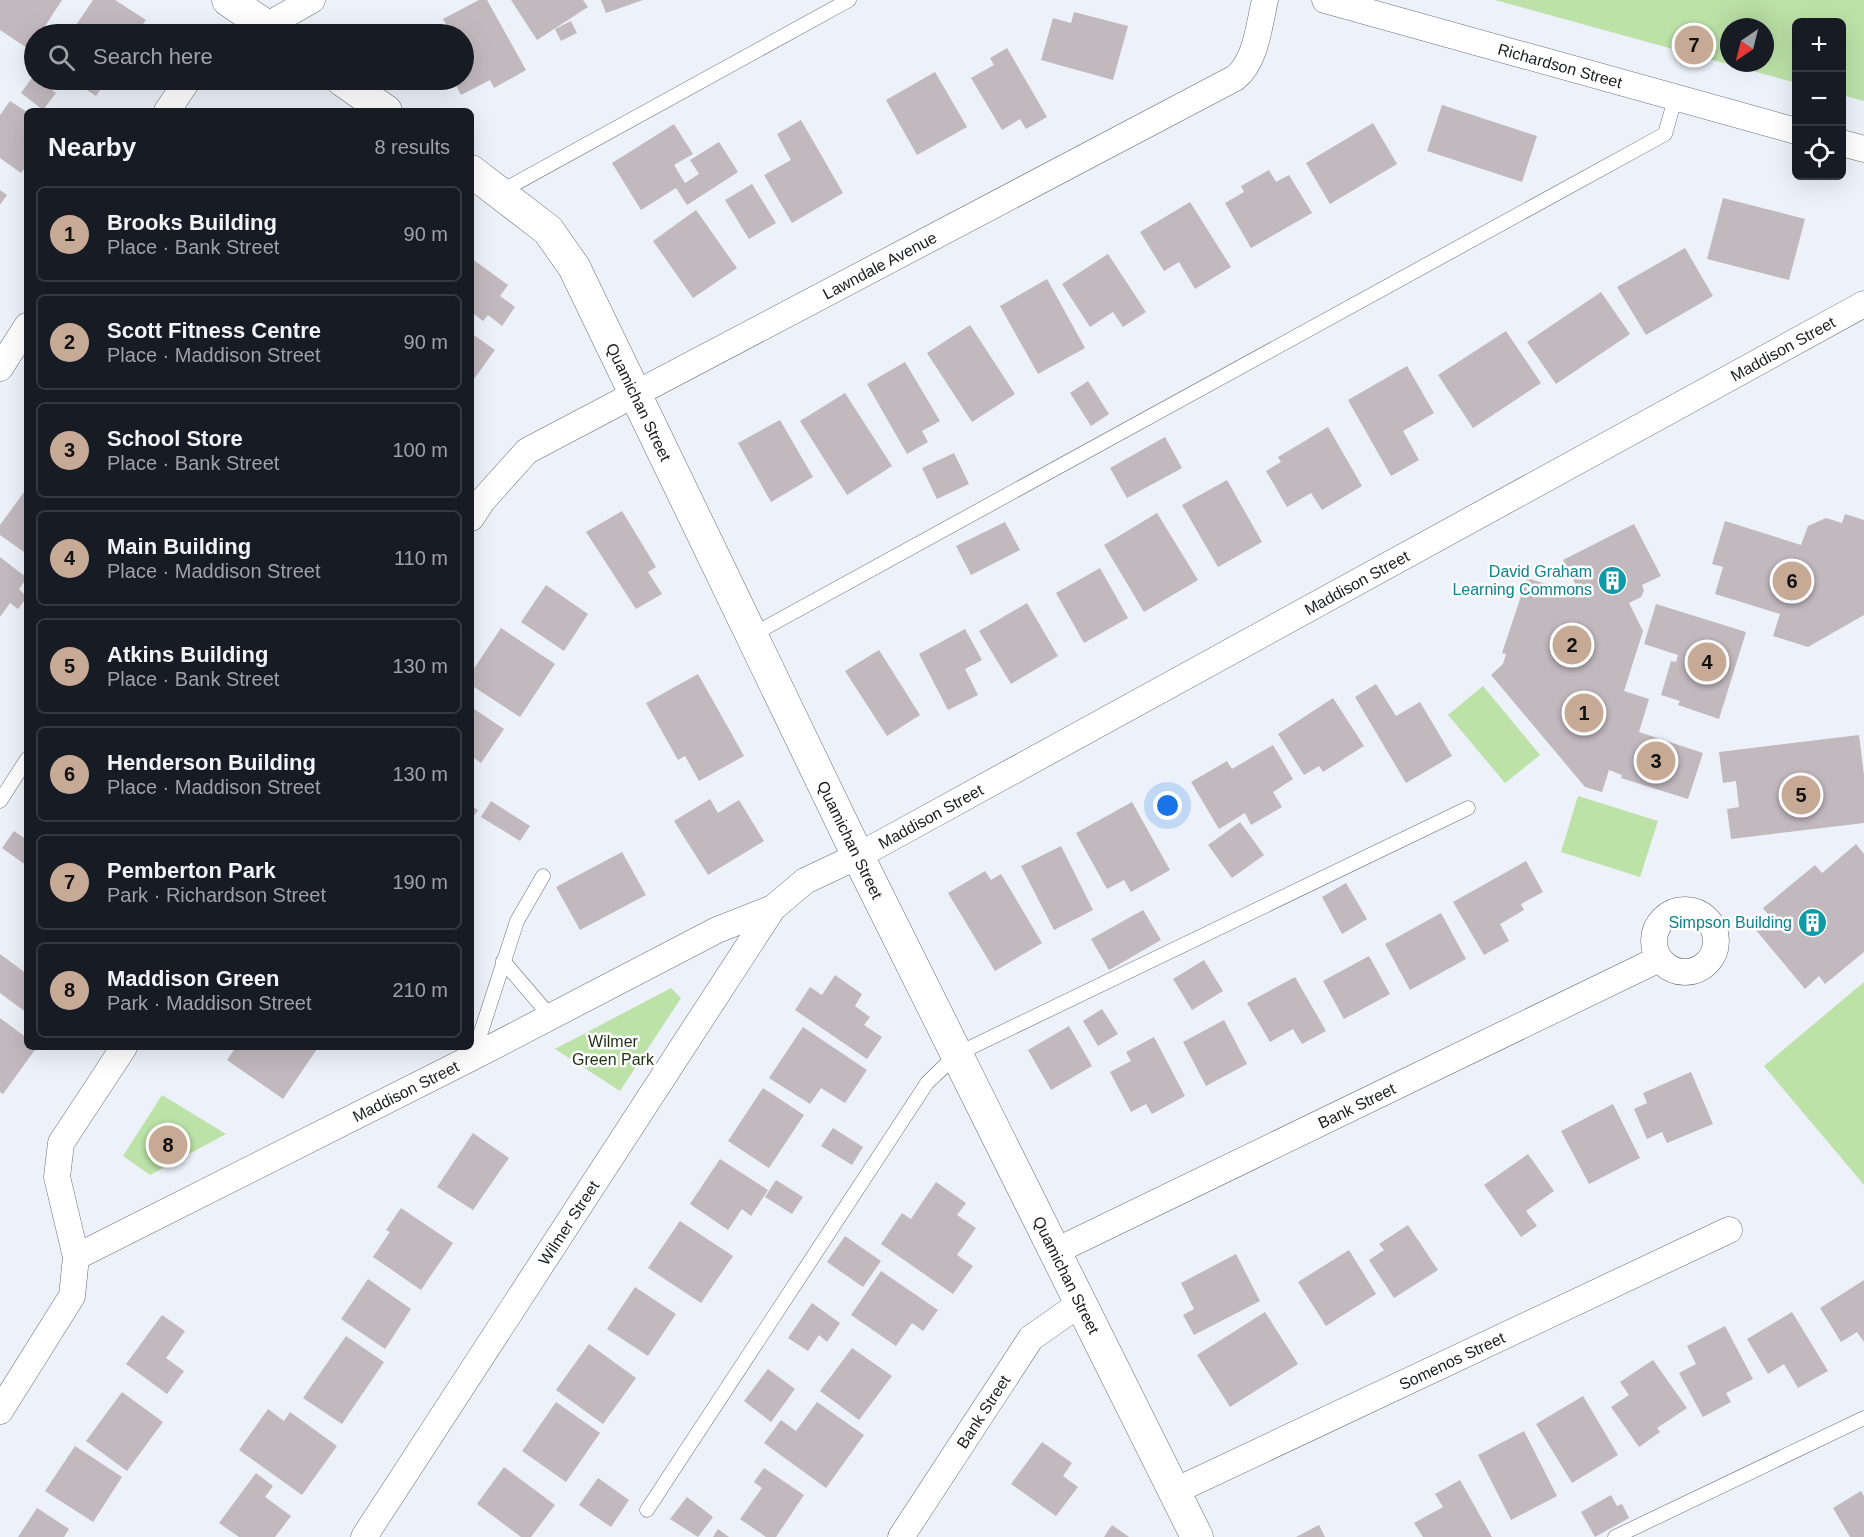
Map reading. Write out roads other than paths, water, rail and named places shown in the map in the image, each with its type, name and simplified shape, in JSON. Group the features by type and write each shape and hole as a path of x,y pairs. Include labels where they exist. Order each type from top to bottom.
{"street":[{"path":"228,0 254,24"},
{"path":"274,24 312,0"},
{"name":"Lawndale Avenue","path":"474,514 483,500 527,451 1235,78 1244,72 1250,60 1265,0"},
{"name":"Richardson Street","path":"1325,0 1792,130"},
{"path":"169,108 181,90"},
{"path":"356,90 382,108"},
{"path":"1846,144 1864,149"},
{"name":"Quamichan Street","path":"474,173 548,230 574,267 858,856 1197,1537"},
{"name":"Maddison Street","path":"76,1257 477,1055 717,930 772,908 805,881 858,856 1864,304"},
{"path":"0,368 24,331"},
{"name":"Wilmer Street","path":"364,1537 772,908"},
{"name":"Bank Street","path":"1056,1251 1659,959"},
{"path":"0,1411 72,1296 76,1257 57,1177 61,1143 122,1050"},
{"name":"Somenos Street","path":"1175,1491 1729,1230"},
{"name":"Bank Street","path":"901,1537 1031,1338 1081,1303"}],"lane":[{"path":"500,192 849,0"},
{"path":"752,635 1665,134 1676,99"},
{"path":"0,801 24,764"},
{"path":"647,1510 927,1083 957,1054 1468,808"},
{"path":"477,1055 503,961 518,921 543,876"},
{"path":"503,961 551,1017"},
{"path":"1615,1537 1864,1419"}],"place":[{"name":"Pemberton Park","path":"1694,45"},
{"name":"David Graham Learning Commons","path":"1613,580"},
{"name":"Henderson Building","path":"1792,581"},
{"name":"Scott Fitness Centre","path":"1572,645"},
{"name":"Main Building","path":"1707,662"},
{"name":"Brooks Building","path":"1584,713"},
{"name":"School Store","path":"1656,761"},
{"name":"Atkins Building","path":"1801,795"},
{"name":"Simpson Building","path":"1813,922"},
{"name":"Maddison Green","path":"168,1145"}],"park label":[{"name":"Wilmer Green Park","path":"613,1050"}]}
